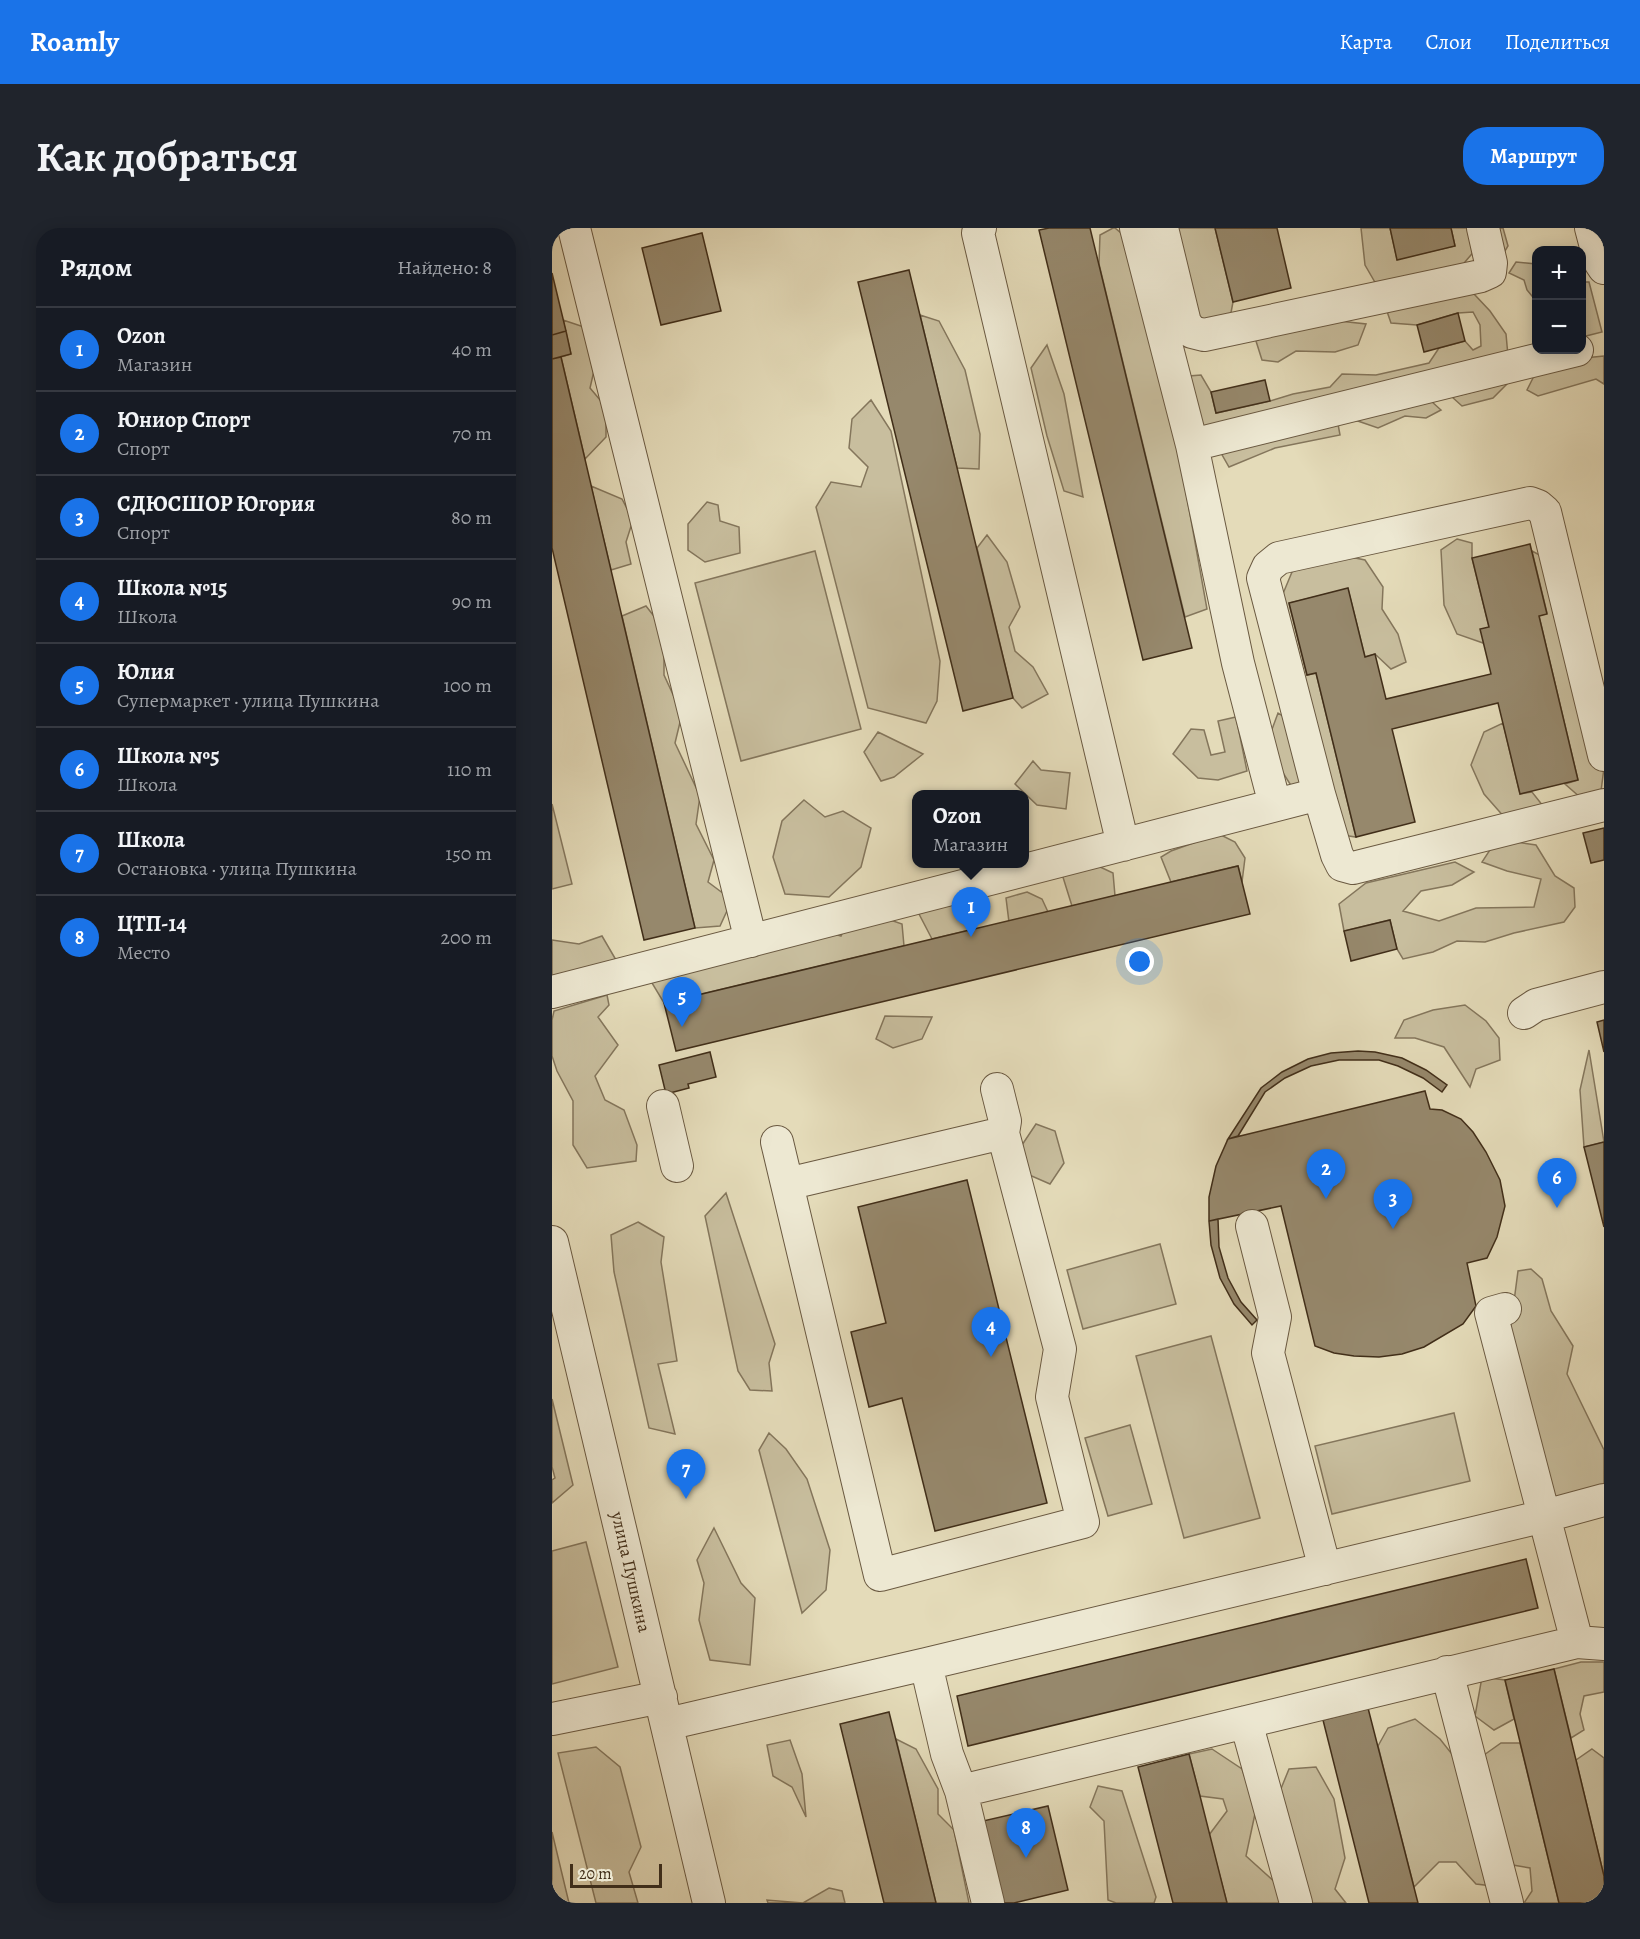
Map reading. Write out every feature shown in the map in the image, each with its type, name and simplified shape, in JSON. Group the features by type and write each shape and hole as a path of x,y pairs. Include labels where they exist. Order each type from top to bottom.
{"street":[{"path":"574,228 751,941"},
{"path":"1136,228 1192,445 1238,663 1275,805"},
{"path":"1161,228 1185,323 1192,332 1204,335 1481,276 1490,272 1491,263 1483,228"},
{"path":"1591,228 1600,262 1604,268"},
{"path":"973,230 1123,845"},
{"path":"1586,348 1604,343"},
{"path":"1192,445 1560,354"},
{"path":"1604,755 1545,512 1538,506 1530,503 1279,558 1268,567 1263,578 1319,794 1342,865 1353,868 1604,806"},
{"path":"552,992 1319,794"},
{"path":"1524,1012 1536,1005 1604,987"},
{"path":"777,1142 880,1575 1083,1522 1052,1397 1060,1349 1003,1133 1005,1121 997,1089"},
{"path":"663,1106 677,1166"},
{"path":"787,1184 1003,1133"},
{"path":"1252,1226 1275,1317 1268,1353 1325,1569"},
{"name":"улица Пушкина","path":"552,1242 709,1903"},
{"path":"961,1791 1447,1672 1590,1643 1536,1491 1491,1313 1505,1309"},
{"path":"552,1719 664,1710 926,1664 1604,1500"},
{"path":"926,1664 947,1754 961,1791 988,1903"},
{"path":"1447,1672 1507,1903"},
{"path":"1246,1722 1296,1903"}],"shaded area":[{"path":"1113,228 1128,239 1181,464 1207,609 1185,617 1099,264 1100,235"},
{"path":"1170,228 1215,228 1233,302 1230,318 1194,321"},
{"path":"1361,228 1390,228 1397,259 1455,246 1451,228 1503,228 1508,246 1502,256 1482,242 1465,262 1459,278 1490,311 1506,334 1508,356 1203,431 1189,376 1201,375 1211,392 1216,413 1330,387 1342,374 1376,375 1429,363 1439,348 1465,341 1473,350 1481,346 1480,325 1473,312 1458,313 1417,325 1391,323 1380,291 1365,265"},
{"path":"1516,262 1532,264 1532,296 1524,280 1509,273"},
{"path":"1586,282 1589,282 1602,332 1586,336"},
{"path":"920,315 939,321 965,370 980,434 979,469 957,468"},
{"path":"563,320 593,330 596,362 590,388 606,407 606,437 585,459 561,357 571,354"},
{"path":"1339,321 1366,324 1358,345 1335,352 1296,351 1278,362 1262,360 1256,341 1274,330"},
{"path":"1047,345 1064,394 1083,497 1064,491 1047,436 1031,368"},
{"path":"1604,356 1604,384 1596,379 1538,396 1527,390 1534,376 1584,358"},
{"path":"1508,383 1493,398 1462,406 1452,397"},
{"path":"871,400 891,431 940,661 937,701 926,723 868,708 816,507 831,482 861,487 868,467 849,448 852,419"},
{"path":"1431,401 1441,410 1426,418 1405,416 1378,428 1355,420"},
{"path":"1338,424 1340,435 1275,448 1229,467 1221,453"},
{"path":"591,486 622,499 633,520 626,542 631,564 611,570"},
{"path":"707,502 718,505 720,521 739,527 740,553 705,562 688,550 688,524"},
{"path":"987,535 1007,562 1020,607 1009,627 1015,651 1033,667 1048,694 1022,708 1013,698 977,548"},
{"path":"1457,539 1472,543 1472,558 1489,627 1483,643 1457,634 1444,605 1441,550"},
{"path":"815,551 861,729 741,761 695,583"},
{"path":"1532,551 1549,560 1604,768 1601,791 1581,798 1565,784 1578,780 1539,616 1547,613"},
{"path":"1331,553 1365,560 1383,587 1382,609 1398,634 1406,662 1391,669 1375,654 1365,657 1348,589 1289,603 1307,675 1316,673 1356,837 1335,834 1297,795 1278,765 1271,732 1278,713 1293,722 1277,608 1292,572"},
{"path":"646,606 664,629 664,675 682,714 675,743 700,796 696,824 714,860 708,882 732,900 720,926 695,928 622,616"},
{"path":"1236,717 1247,771 1218,780 1198,778 1173,754 1191,729 1204,730 1211,755 1225,752 1218,721"},
{"path":"1503,723 1520,794 1532,792 1547,811 1505,818 1484,794 1471,765 1484,732"},
{"path":"878,732 923,754 894,777 881,781 864,752"},
{"path":"1033,761 1041,770 1070,773 1066,809 1037,805 1029,797 1029,790 1021,790 1015,784"},
{"path":"804,800 825,817 843,811 871,828 861,867 829,897 785,894 773,857 782,821"},
{"path":"552,804 572,884 552,889"},
{"path":"1213,831 1235,842 1245,858 1242,882 1238,866 1171,882 1161,857 1196,842"},
{"path":"1497,839 1536,845 1555,876 1574,888 1575,907 1564,922 1485,942 1457,941 1433,952 1403,959 1397,949 1390,920 1344,931 1339,904 1366,883 1455,862 1474,872 1452,885 1421,891 1403,911 1439,921 1476,908 1534,907 1541,879 1482,862"},
{"path":"1096,865 1113,873 1115,896 1072,906 1062,874"},
{"path":"1027,892 1042,899 1048,912 1009,922 1006,898"},
{"path":"938,902 969,908 974,929 932,939 918,912"},
{"path":"876,915 902,924 904,946 664,1003 652,983 661,967 816,928 841,936 847,923"},
{"path":"602,936 616,960 552,987 552,940 579,944"},
{"path":"607,995 609,1005 598,1017 618,1045 595,1076 605,1100 624,1110 637,1145 636,1161 587,1168 573,1145 573,1101 557,1071 552,1056 552,1020 554,1011"},
{"path":"1465,1005 1486,1021 1499,1038 1500,1060 1476,1069 1470,1087 1444,1047 1415,1038 1395,1038 1404,1020 1433,1010"},
{"path":"885,1016 932,1017 922,1039 893,1048 876,1039"},
{"path":"1589,1050 1604,1142 1584,1147 1580,1090"},
{"path":"1036,1124 1055,1131 1064,1163 1050,1184 1027,1174 1022,1145"},
{"path":"726,1193 775,1344 769,1363 772,1391 750,1390 738,1371 705,1216"},
{"path":"638,1222 664,1237 661,1262 677,1361 658,1364 675,1434 649,1428 614,1272 611,1235"},
{"path":"1160,1244 1176,1304 1083,1329 1067,1270"},
{"path":"1531,1269 1542,1279 1551,1311 1573,1346 1567,1374 1604,1450 1604,1487 1544,1501 1510,1332 1518,1271"},
{"path":"1211,1336 1260,1518 1184,1538 1136,1356"},
{"path":"552,1399 573,1485 552,1503 552,1480 555,1478 552,1467"},
{"path":"1454,1413 1470,1481 1332,1514 1315,1446"},
{"path":"1130,1425 1152,1504 1108,1516 1085,1438"},
{"path":"769,1433 786,1449 807,1479 830,1550 826,1590 802,1613 759,1450"},
{"path":"714,1528 741,1583 755,1598 750,1665 710,1660 699,1620 704,1583 697,1560"},
{"path":"586,1542 618,1667 552,1684 552,1551"},
{"path":"1581,1662 1604,1662 1604,1692 1584,1696 1580,1714 1584,1730 1571,1738 1554,1669"},
{"path":"1482,1677 1505,1680 1514,1719 1494,1730 1475,1716"},
{"path":"1415,1719 1440,1739 1459,1763 1493,1886 1476,1884 1456,1862 1439,1862 1414,1887 1378,1746 1388,1728"},
{"path":"896,1739 916,1749 938,1789 938,1814 954,1830 969,1903 936,1903"},
{"path":"790,1740 802,1774 806,1817 792,1787 773,1776 767,1745"},
{"path":"1501,1743 1520,1743 1559,1903 1524,1903 1532,1891 1530,1868 1507,1864 1484,1755"},
{"path":"596,1747 620,1767 641,1847 629,1872 638,1903 596,1903 558,1753"},
{"path":"1212,1749 1242,1769 1256,1809 1246,1856 1277,1884 1280,1903 1227,1903 1209,1835 1227,1811 1223,1799 1200,1796 1189,1754"},
{"path":"1592,1749 1604,1758 1604,1876 1576,1760"},
{"path":"1316,1767 1334,1799 1345,1858 1335,1889 1346,1903 1309,1903 1280,1791 1289,1769"},
{"path":"1098,1786 1122,1791 1156,1897 1154,1903 1116,1903 1108,1900 1104,1821 1090,1807"},
{"path":"552,1832 569,1903 552,1903"},
{"path":"829,1888 842,1891 845,1903 803,1903"},
{"path":"767,1900 803,1903 768,1903"}],"building":[{"path":"1090,228 1192,648 1143,660 1039,230"},
{"path":"1215,228 1277,228 1291,288 1233,302"},
{"path":"1390,228 1451,228 1455,246 1397,260"},
{"path":"702,233 721,311 661,325 642,248"},
{"path":"909,270 1013,698 963,711 858,282"},
{"path":"552,273 566,331 552,335"},
{"path":"1458,313 1465,341 1424,352 1417,325"},
{"path":"566,331 571,354 552,359 552,335"},
{"path":"561,357 695,928 644,940 552,548 552,359"},
{"path":"1265,380 1270,401 1216,413 1211,392"},
{"path":"1530,544 1547,614 1539,616 1578,780 1520,794 1498,703 1392,729 1415,822 1356,837 1316,673 1307,675 1289,603 1348,588 1365,657 1375,654 1386,699 1491,674 1480,629 1489,627 1472,558"},
{"path":"1604,828 1604,860 1591,863 1583,833"},
{"path":"1238,866 1250,914 676,1051 664,1003"},
{"path":"1390,920 1397,949 1351,961 1344,931"},
{"path":"1604,1020 1604,1052 1597,1022"},
{"path":"1358,1051 1402,1058 1426,1070 1447,1085 1442,1092 1423,1078 1379,1060 1339,1060 1311,1066 1285,1078 1265,1092 1238,1136 1228,1139 1261,1088 1282,1072 1308,1059 1331,1053"},
{"path":"710,1052 716,1077 688,1084 689,1088 666,1094 659,1065"},
{"path":"1425,1091 1430,1109 1442,1110 1461,1119 1473,1132 1500,1180 1505,1206 1497,1237 1487,1258 1467,1263 1476,1306 1463,1324 1424,1347 1402,1354 1379,1357 1354,1356 1334,1353 1315,1346 1281,1206 1209,1221 1209,1197 1216,1166 1228,1139"},
{"path":"1604,1142 1604,1227 1584,1147"},
{"path":"967,1180 1047,1503 935,1531 902,1398 869,1407 851,1332 886,1323 858,1207"},
{"path":"1218,1219 1219,1247 1228,1278 1241,1302 1257,1320 1252,1325 1234,1304 1220,1278 1211,1245 1209,1221"},
{"path":"1526,1559 1538,1608 968,1746 957,1696"},
{"path":"1554,1669 1604,1876 1604,1903 1559,1903 1505,1680"},
{"path":"1368,1708 1418,1903 1369,1903 1323,1720"},
{"path":"889,1712 936,1903 884,1903 840,1724"},
{"path":"1189,1754 1227,1903 1173,1903 1138,1767"},
{"path":"1048,1806 1068,1890 1014,1903 1003,1903 983,1821"}],"place":[{"name":"Ozon","path":"971,937"},
{"name":"Юлия","path":"682,1027"},
{"name":"Юниор Спорт","path":"1326,1199"},
{"name":"Школа №5","path":"1557,1208"},
{"name":"СДЮСШОР Югория","path":"1393,1229"},
{"name":"Школа №15","path":"991,1357"},
{"name":"Школа","path":"686,1499"},
{"name":"ЦТП-14","path":"1026,1858"}]}
